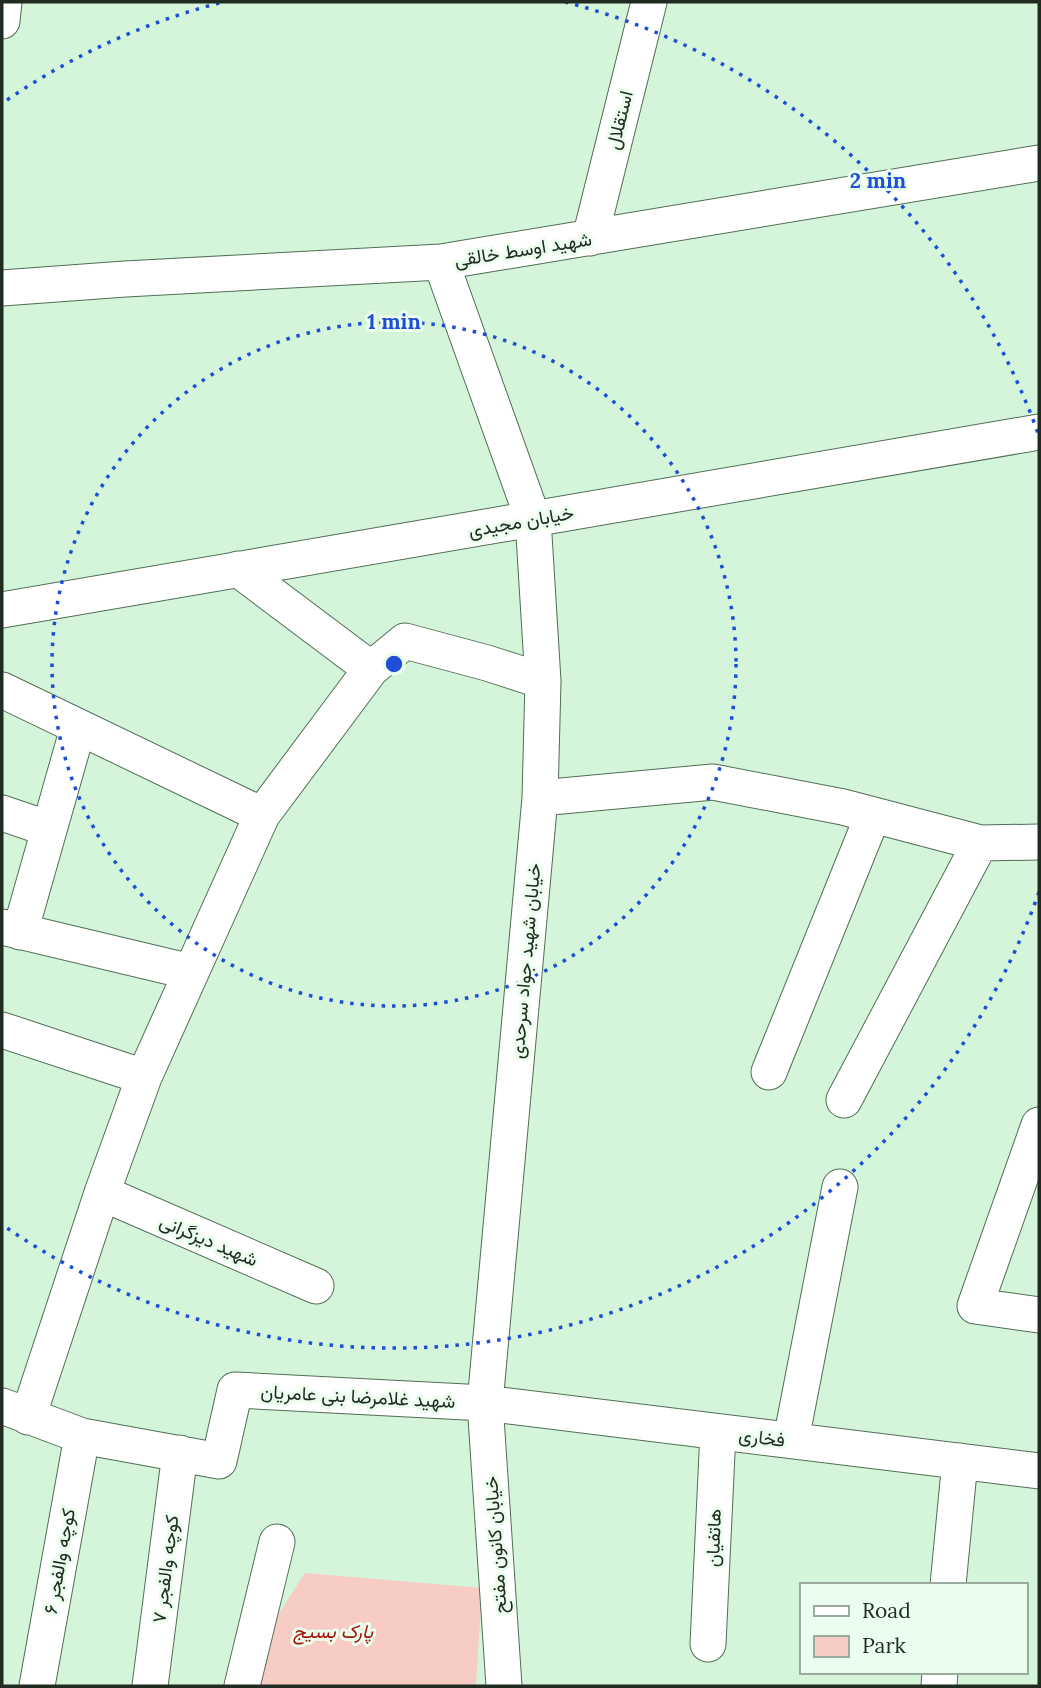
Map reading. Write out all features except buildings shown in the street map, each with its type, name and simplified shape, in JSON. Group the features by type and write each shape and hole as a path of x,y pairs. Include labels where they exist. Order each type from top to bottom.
{"street":[{"path":"2,21 4,2"},
{"name":"استقلال","path":"590,238 649,2"},
{"name":"شهید اوسط خالقی","path":"2,288 441,262 1039,163"},
{"name":"خیابان شهید جواد سرحدی","path":"441,262 533,519 543,681 540,798 485,1403"},
{"name":"خیابان مجیدی","path":"2,610 1039,432"},
{"path":"238,569 371,669"},
{"path":"15,1411 102,1193 144,1077 262,815 371,669 405,641 543,681"},
{"path":"2,690 262,815"},
{"path":"78,728 49,829 11,930 191,972"},
{"path":"540,798 713,782 873,815 981,843 1039,842"},
{"path":"2,813 49,829"},
{"path":"769,1072 873,815"},
{"path":"845,1100 981,843"},
{"path":"2,1030 144,1077"},
{"path":"1039,1125 975,1306 1039,1315"},
{"path":"790,1440 840,1187"},
{"name":"شهید دیزگرانی","path":"102,1193 316,1286"},
{"name":"شهید غلامرضا بنی عامریان","path":"15,1411 82,1436 219,1461 235,1390 485,1403"},
{"name":"فخاری","path":"485,1403 1039,1471"},
{"name":"خیابان کانون مفتح","path":"485,1403 504,1686"},
{"name":"هاتفیان","path":"708,1644 718,1432"},
{"name":"کوچه والفجر ۶","path":"37,1686 82,1436"},
{"name":"کوچه والفجر ۷","path":"150,1686 180,1452"},
{"path":"948,1583 960,1461"},
{"path":"242,1686 277,1542"}],"green space":[{"name":"پارک بسیج","path":"305,1573 482,1588 476,1686 245,1686 256,1649"}]}
